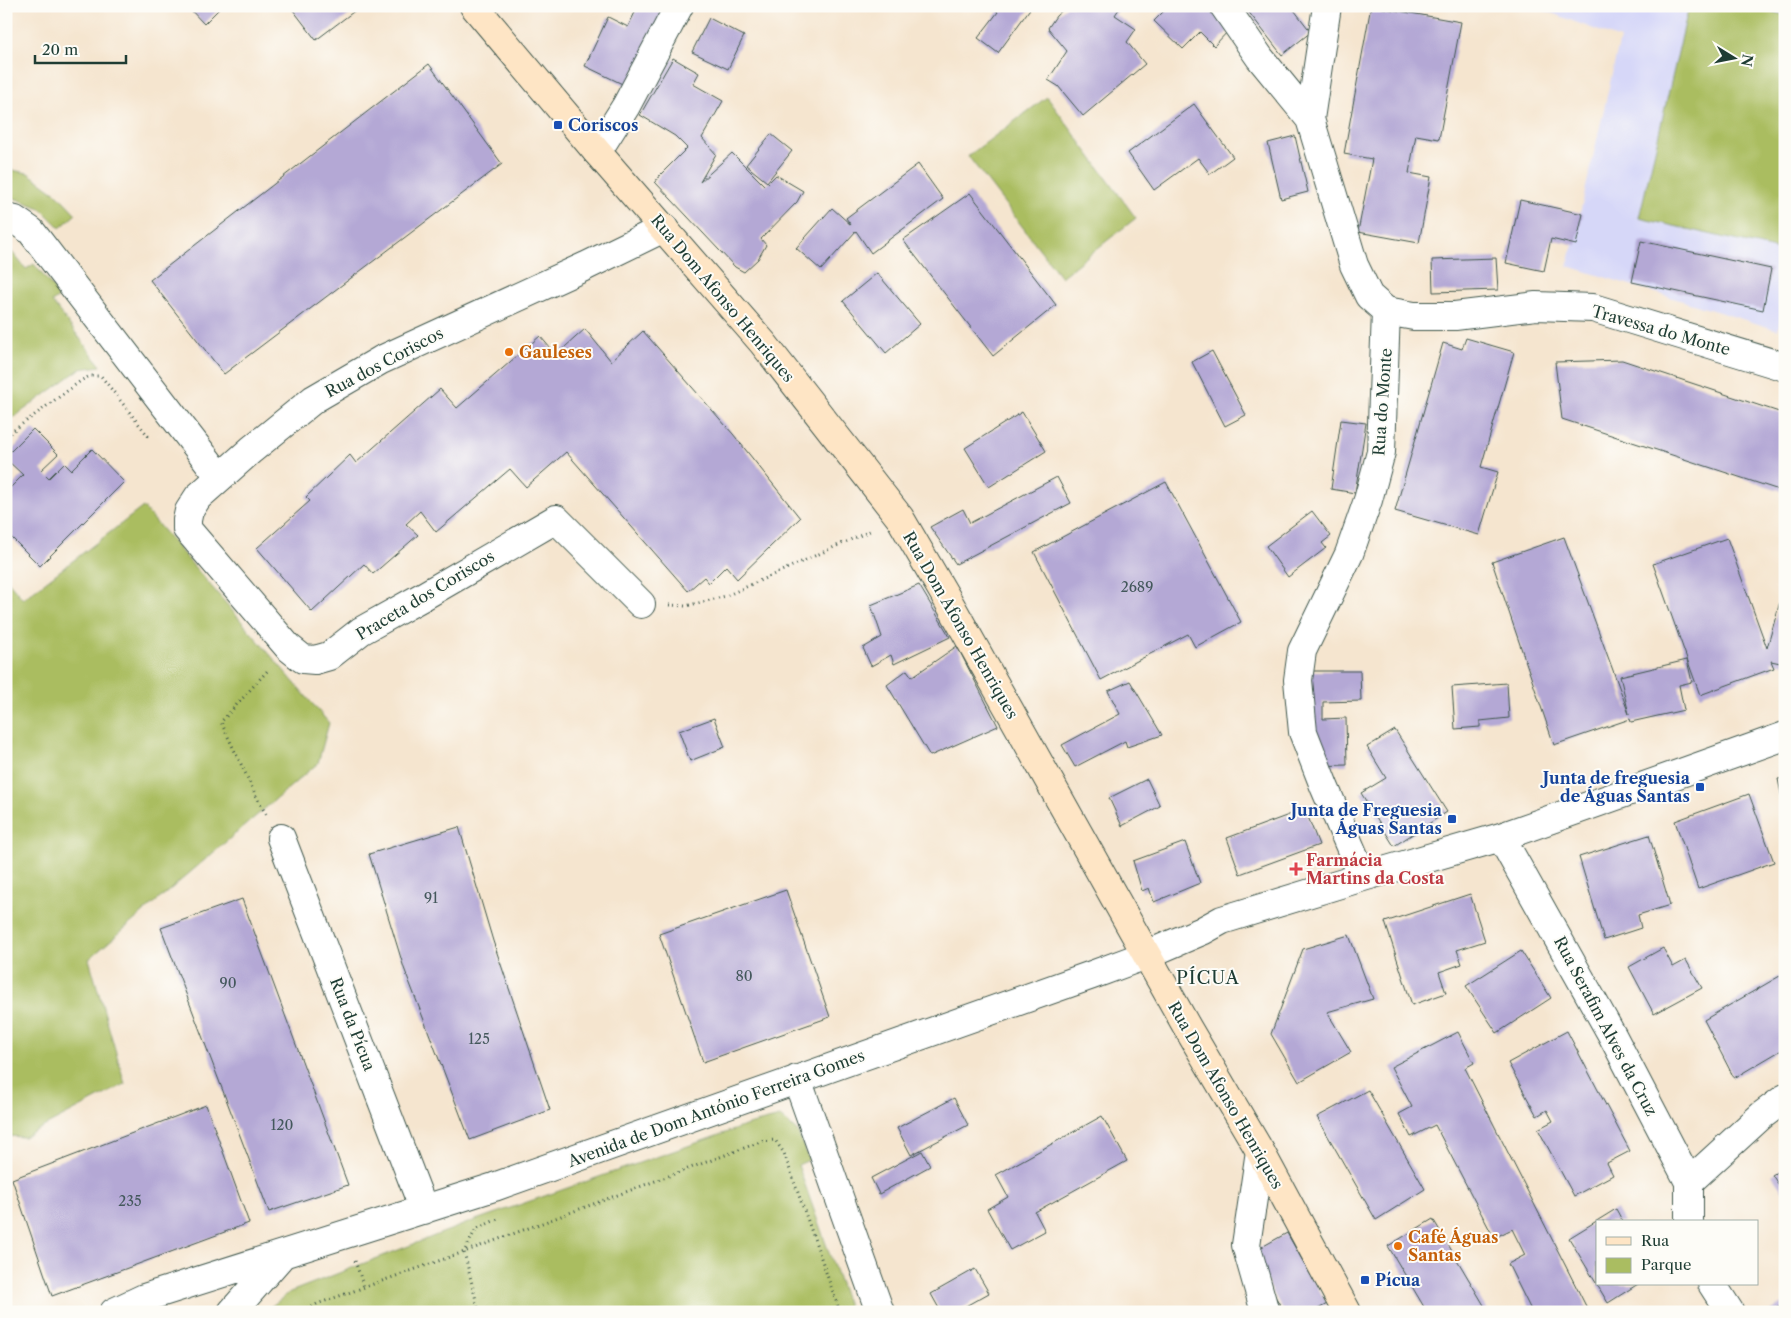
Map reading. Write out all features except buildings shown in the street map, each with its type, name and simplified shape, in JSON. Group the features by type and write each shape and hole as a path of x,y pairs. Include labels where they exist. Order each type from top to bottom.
{"main road":[{"name":"Rua Dom Afonso Henriques","path":"474,6 597,152 763,343 900,518 1146,955 1260,1151 1347,1312"}],"street":[{"path":"597,152 626,106 679,6"},
{"path":"1224,6 1260,58 1310,119 1354,265 1368,296 1386,310"},
{"path":"1310,119 1327,6"},
{"path":"6,218 15,220 31,231 220,478"},
{"name":"Rua dos Coriscos","path":"216,562 187,529 189,511 198,497 314,399 381,360 664,228"},
{"name":"Travessa do Monte","path":"1386,310 1414,316 1454,316 1536,306 1592,308 1785,367"},
{"name":"Rua do Monte","path":"1363,876 1303,732 1298,680 1302,651 1349,554 1368,500 1381,452 1386,310"},
{"name":"Praceta dos Coriscos","path":"216,562 288,647 303,659 315,660 329,656 361,630 422,597 556,518 641,604"},
{"name":"Avenida de Dom António Ferreira Gomes","path":"114,1312 144,1298 424,1210 702,1114 797,1078 1146,955 1202,931 1222,920 1363,876 1501,837 1785,736"},
{"name":"Rua Serafim Alves da Cruz","path":"1501,837 1612,1035 1689,1182 1689,1220"},
{"name":"Rua da Pícua","path":"281,838 424,1210"},
{"path":"797,1078 880,1312"},
{"path":"1689,1182 1761,1116 1785,1098"},
{"path":"1260,1151 1246,1245 1264,1312"},
{"path":"232,1312 283,1254"},
{"path":"1713,1286 1730,1312"}],"path":[{"path":"6,436 82,380 90,376 101,376 155,444"},
{"path":"641,604 686,606 726,596 900,518"},
{"path":"281,838 258,800 221,722 288,647"},
{"path":"303,1312 317,1304 464,1252 763,1141 775,1140 784,1153 840,1312"},
{"path":"464,1252 479,1312"}],"shaded area":[{"path":"1533,6 1785,6 1785,301 1778,330 1568,266 1620,39"}],"green space":[{"path":"1689,6 1747,6 1785,15 1785,225 1779,250 1639,218"},
{"path":"1047,97 1136,218 1061,277 968,156"},
{"path":"6,169 28,173 57,194 76,214 60,228 40,208 6,195"},
{"path":"6,248 11,251 26,269 34,264 60,296 52,302 101,366 80,369 6,423"},
{"path":"143,507 329,723 318,763 89,959 125,1084 24,1137 6,1136 6,579 23,599"},
{"path":"780,1117 797,1131 809,1160 798,1165 850,1312 264,1312 290,1292 473,1221 748,1125"}],"place":[{"name":"Coriscos","path":"558,125"},
{"name":"Gauleses","path":"509,352"},
{"name":"Junta de freguesia de Águas Santas","path":"1700,787"},
{"name":"Junta de Freguesia Águas Santas","path":"1452,819"},
{"name":"Farmácia Martins da Costa","path":"1296,869"},
{"name":"Café Águas Santas","path":"1398,1246"},
{"name":"Pícua","path":"1365,1280"}],"district":[{"name":"PÍCUA","path":"1208,978"}]}
